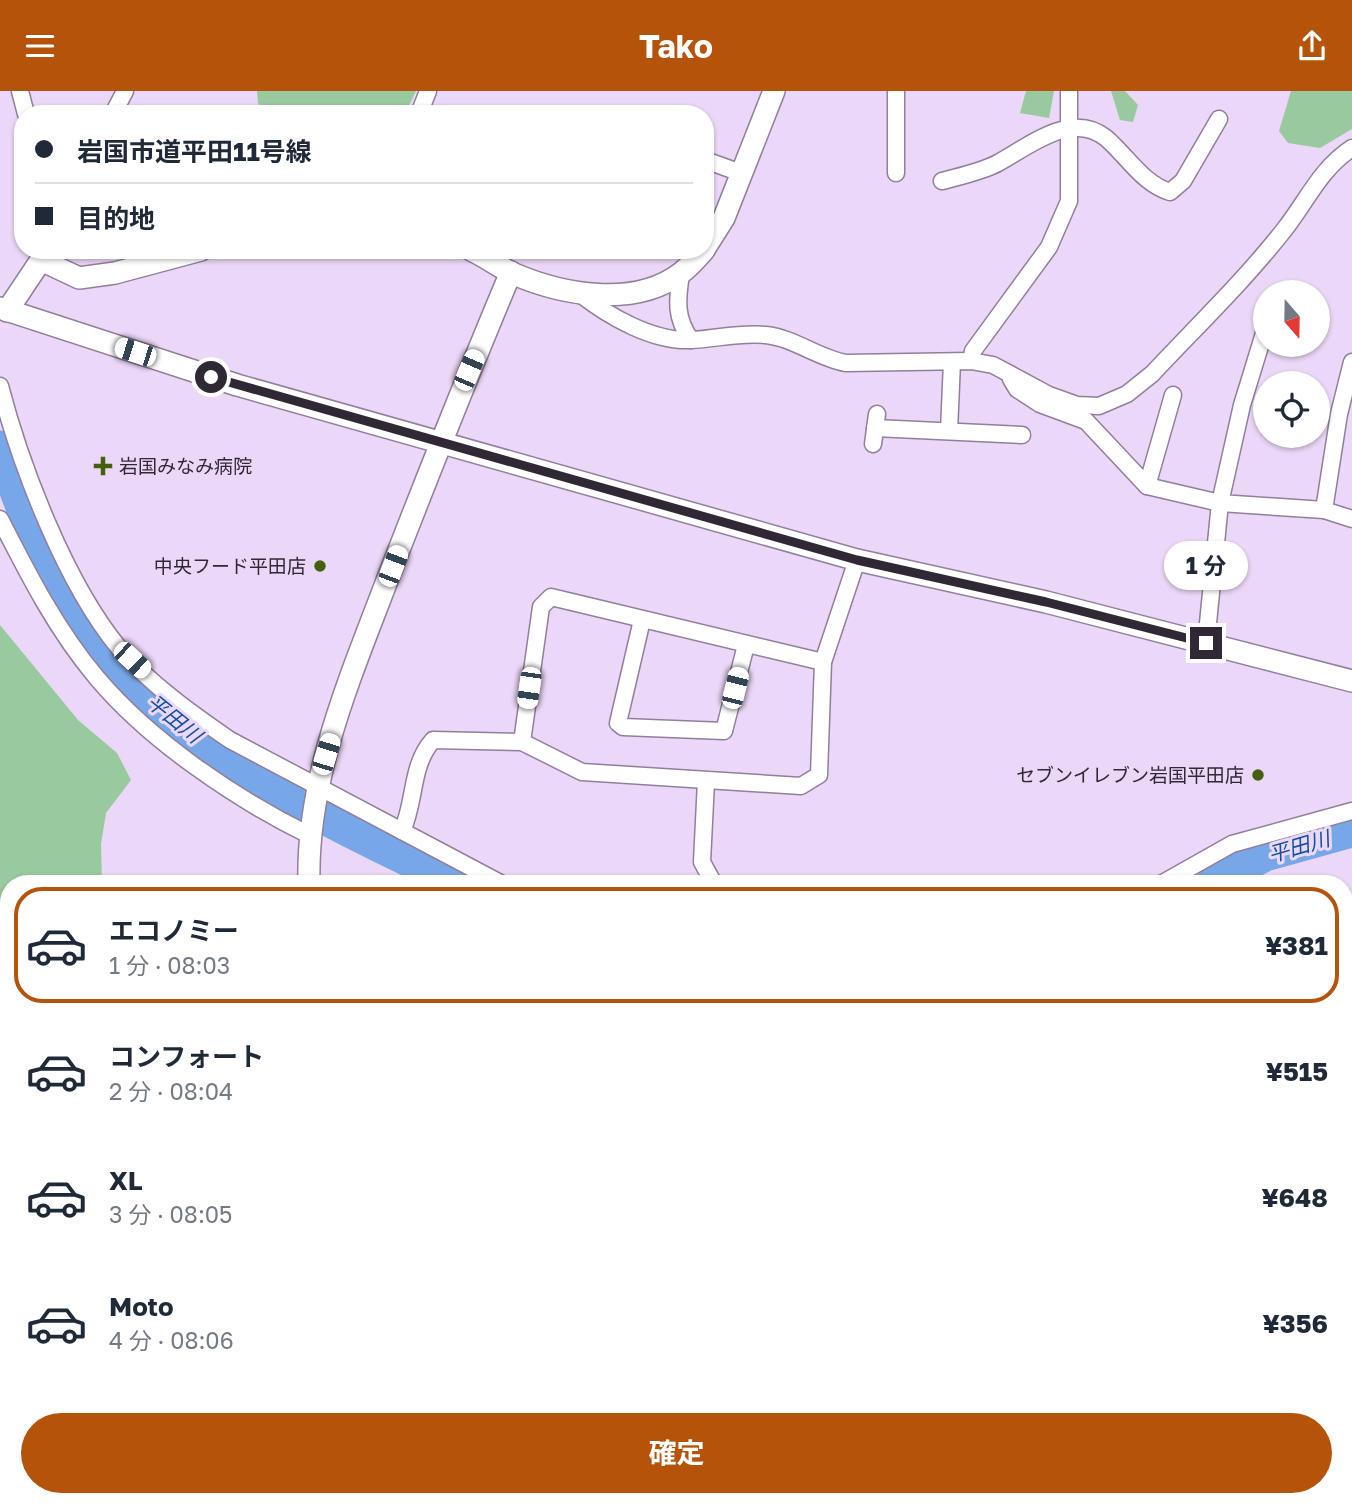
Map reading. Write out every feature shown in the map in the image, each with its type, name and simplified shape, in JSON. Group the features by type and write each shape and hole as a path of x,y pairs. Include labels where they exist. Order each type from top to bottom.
{"street":[{"path":"714,234 724,218 774,91"},
{"path":"896,91 896,173"},
{"path":"971,362 973,351 1049,247 1069,201 1069,91"},
{"path":"942,181 996,164 1053,132 1089,130 1104,136 1156,188 1171,192 1183,181 1219,119"},
{"path":"579,293 596,307 647,331 691,340 731,334 768,335 827,359 846,363 971,362 993,365 1049,395 1077,405 1099,406 1127,394 1152,375 1284,229 1312,186 1335,159 1352,148"},
{"path":"714,163 741,173"},
{"path":"36,259 2,313 237,385 857,560 1046,602 1352,681"},
{"path":"45,259 79,278 115,273 167,259"},
{"path":"487,259 511,272 579,293 623,294 653,288 681,274 695,259"},
{"path":"309,875 317,791 345,691 438,443 511,272"},
{"path":"681,274 676,301 679,324 691,340"},
{"path":"1206,643 1210,633 1220,503 1242,405 1257,357"},
{"path":"949,431 951,362"},
{"path":"1324,510 1339,414 1352,362"},
{"path":"1010,373 1017,389 1040,404 1086,421 1147,486 1220,503 1324,510 1352,519"},
{"path":"0,386 8,419 40,506 96,614 120,649 196,717 230,740 317,791 402,831 485,875"},
{"path":"1147,486 1173,395"},
{"path":"875,429 1022,435"},
{"path":"0,519 30,577 70,642 98,680 164,741 220,782 311,834"},
{"path":"402,831 409,816 419,755 433,740 522,743 582,772 801,786 820,775 823,662 857,560"},
{"path":"522,743 541,607 551,597 823,662"},
{"path":"642,619 618,723 623,727 724,731 746,645"},
{"path":"706,781 702,862 709,875"},
{"path":"1177,875 1232,844 1352,811"}],"green space":[{"path":"257,91 416,91 409,105 258,103"},
{"path":"1026,91 1054,91 1049,118 1020,113"},
{"path":"1111,91 1125,91 1138,105 1133,122 1120,120"},
{"path":"1291,91 1352,91 1352,129 1320,148 1288,143 1279,131"},
{"path":"0,625 78,720 117,753 131,780 106,813 101,844 102,875 0,875"}],"waterway":[{"name":"平田川","path":"0,447 52,578 80,627 109,665 210,749 250,775 331,822 439,875"},
{"name":"平田川","path":"1228,875 1265,855 1352,831"}],"place":[{"name":"岩国みなみ病院","path":"103,466"},
{"name":"中央フード平田店","path":"320,566"},
{"name":"セブンイレブン岩国平田店","path":"1258,775"}],"route":[{"path":"211,377 857,560 1046,602 1206,643"}]}
